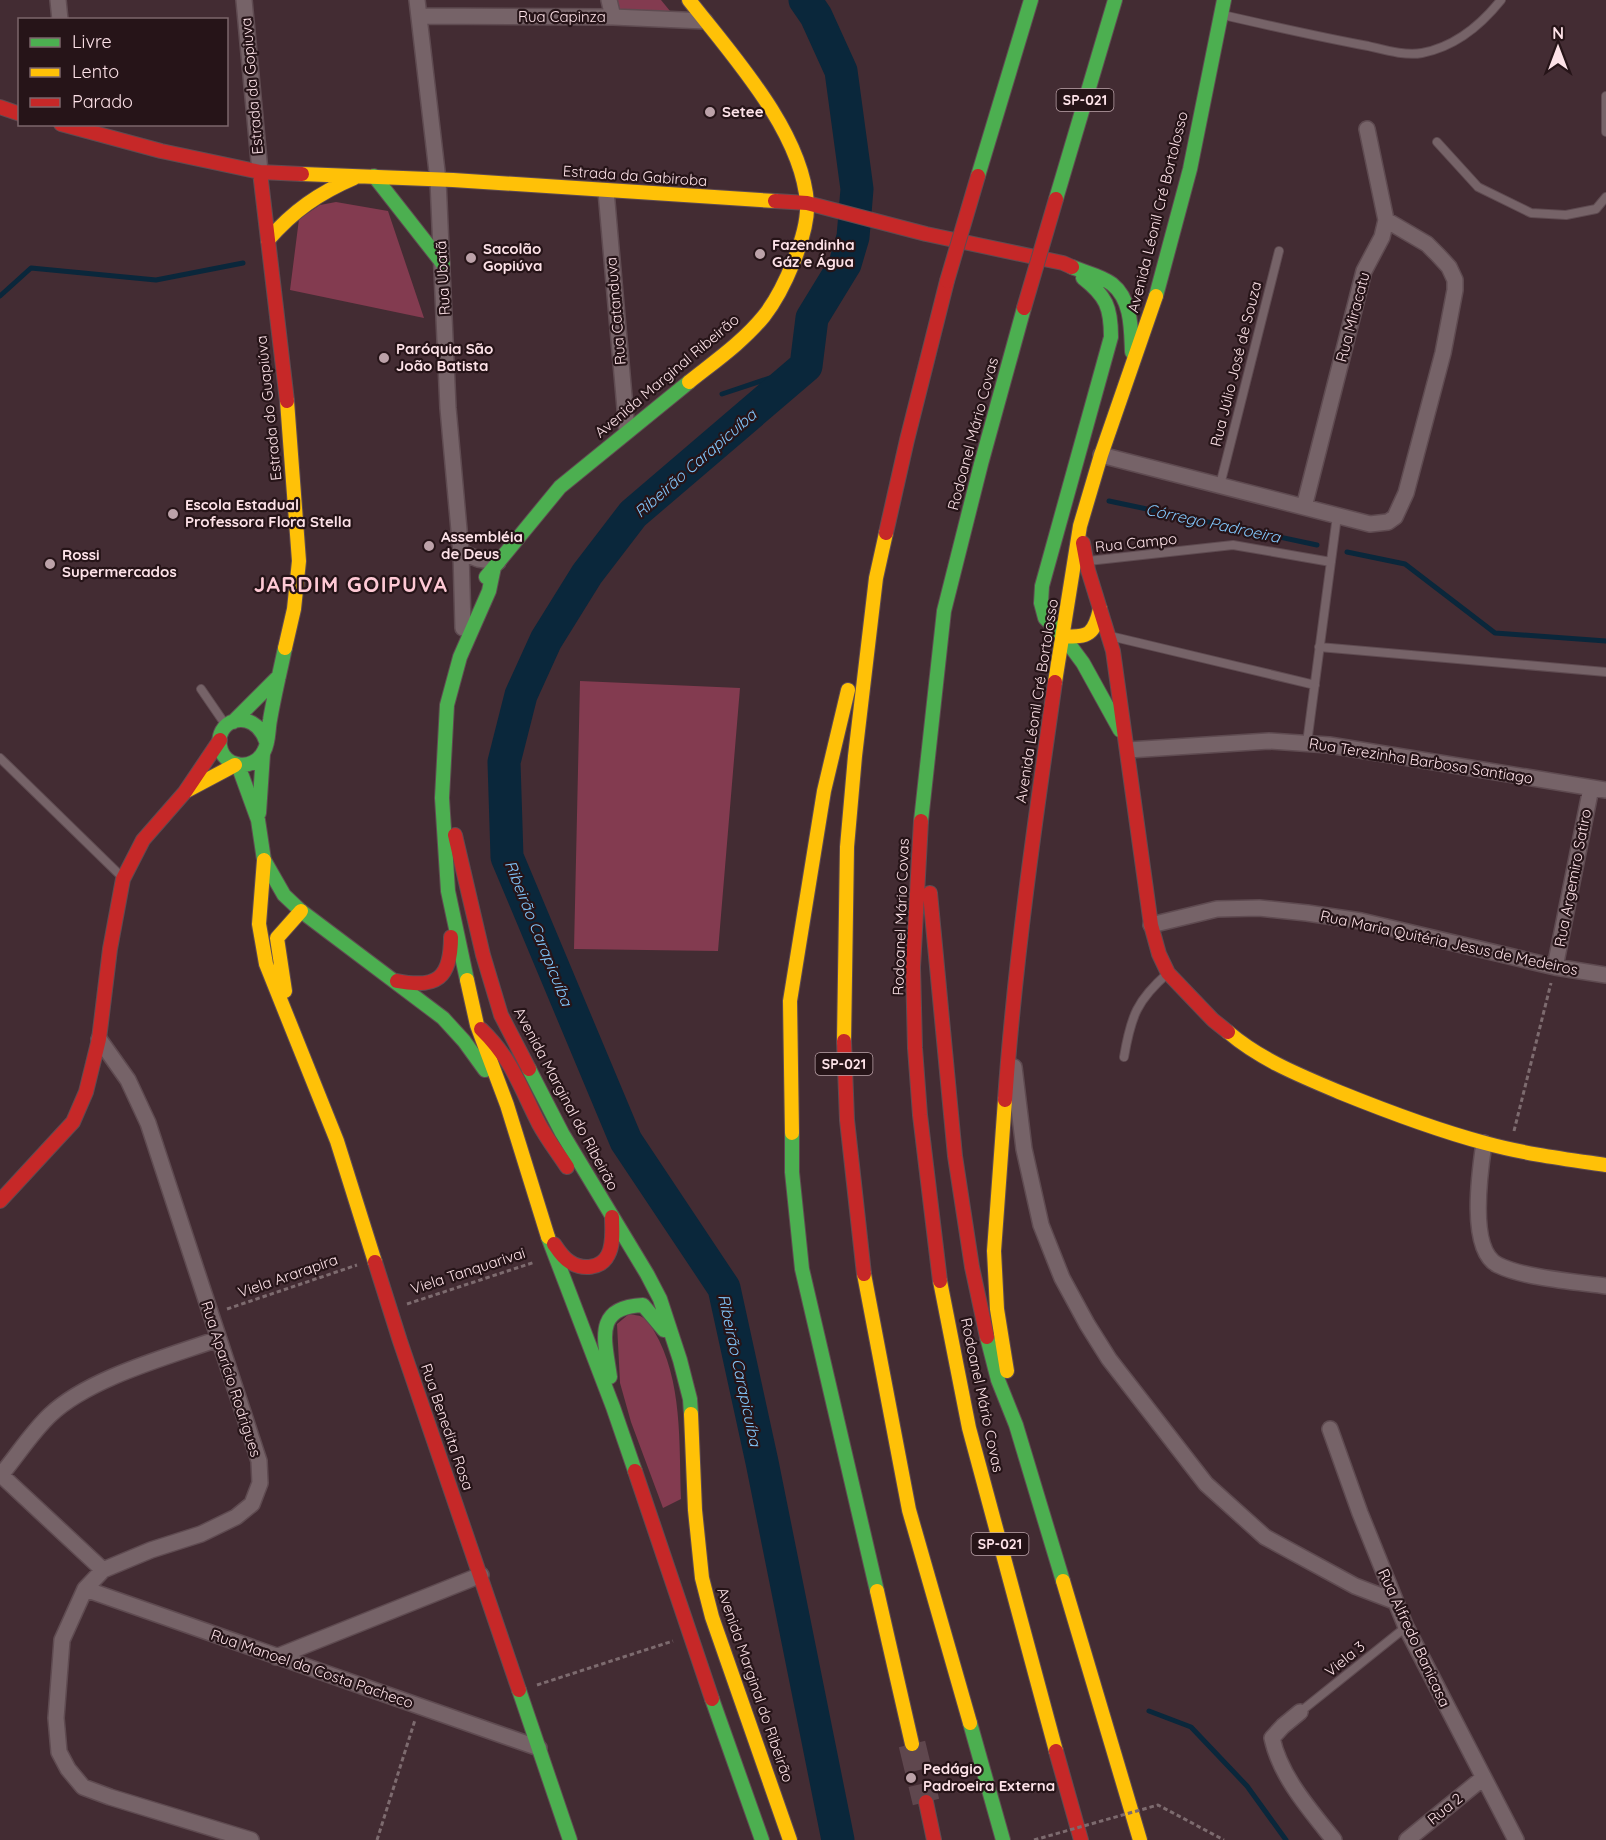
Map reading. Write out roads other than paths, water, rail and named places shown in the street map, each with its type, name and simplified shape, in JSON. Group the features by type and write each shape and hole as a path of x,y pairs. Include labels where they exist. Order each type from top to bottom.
{"main road":[{"name":"Avenida Marginal Ribeirão","path":"460,657 463,628 481,584 560,487 726,353 764,316 790,272 804,230 807,203 792,149 763,96 689,0"},
{"name":"SP-021","path":"1003,1840 909,1510 864,1276 847,1120 843,1026 847,847 876,578 907,440 947,281 1031,0"},
{"name":"Rodoanel Mário Covas","path":"1081,1840 969,1428 937,1264 920,1115 913,967 922,799 944,611 1024,308 1115,0"},
{"name":"Avenida Léonil Cré Bortolosso","path":"1016,1425 997,1308 994,1251 1010,1028 1030,858 1057,665 1080,526 1101,455 1158,289 1190,169 1223,7"},
{"path":"0,107 18,113"},
{"name":"Estrada da Gabiroba","path":"73,126 161,151 260,172 368,176 807,203 888,224 1063,263 1111,283 1121,294 1130,317 1133,333 1132,368"},
{"name":"Estrada do Guapiúva","path":"260,172 289,424 299,559 293,620 265,748"},
{"path":"268,240 294,210 316,195 368,176 443,264"},
{"path":"1063,263 1099,290 1107,302 1112,318 1111,337 1042,586 1041,603 1045,618 1063,636 1083,663 1127,746"},
{"path":"1080,526 1086,562 1113,651 1151,925 1159,954 1168,973 1213,1020 1247,1048 1284,1069 1378,1108 1484,1143 1547,1157 1606,1165"},
{"path":"446,733 447,705 460,657 489,591 496,565"},
{"path":"876,578 824,791 790,1000 792,1172 802,1269 912,1744"},
{"path":"1063,636 1082,638 1090,634 1097,622 1100,609"},
{"path":"2,1193 73,1122 86,1092 99,1040 110,949 123,879 143,840 185,792 230,724 279,676"},
{"path":"185,792 237,765 248,765 257,761 265,748 265,734 255,723 240,720 230,724"},
{"name":"Avenida Marginal do Ribeirão","path":"395,981 422,986 433,983 442,976 449,963 451,949 442,798 446,733"},
{"name":"Avenida Marginal do Ribeirão","path":"446,733 456,844 483,956 501,1015 562,1133 660,1299 680,1360 690,1399 695,1510 702,1578 712,1617 790,1840"},
{"path":"220,740 223,755 237,765"},
{"name":"Rua Benedita Rosa","path":"258,820 265,748"},
{"name":"Rua Benedita Rosa","path":"237,765 258,820 264,860 258,917 259,935 271,980 337,1141 373,1259 570,1840"},
{"path":"922,799 955,1156 972,1268 998,1380 1016,1425 1140,1840"},
{"name":"Rua Benedita Rosa","path":"264,860 284,895 301,911 277,938 290,1026"},
{"name":"Avenida Marginal do Ribeirão","path":"448,891 477,1025 507,1105 554,1256 613,1407 762,1840"},
{"path":"301,911 443,1018 481,1064 507,1105"},
{"name":"Avenida Marginal do Ribeirão","path":"395,981 477,1025 496,1043 511,1062 539,1125 582,1190 610,1215 612,1242 607,1259 591,1268 571,1263 562,1255 547,1233"},
{"name":"Avenida Marginal do Ribeirão","path":"613,1407 605,1332 607,1320 616,1308 629,1304 643,1305 648,1309 662,1327 680,1360"},
{"path":"926,1802 934,1840"}],"street":[{"path":"57,0 60,18"},
{"name":"Estrada da Gopiuva","path":"244,0 260,172"},
{"path":"609,0 612,17"},
{"name":"Rua Capinza","path":"418,8 705,21"},
{"name":"Rua Ubatã","path":"418,8 438,180 448,408 461,552 463,628"},
{"path":"1101,455 1370,524 1388,522 1395,517 1406,493 1454,302 1455,280 1449,267 1427,244 1386,220 1367,129"},
{"name":"Rua Catanduva","path":"606,191 627,431"},
{"name":"Rua Miracatu","path":"1304,507 1364,272 1382,237 1386,220"},
{"path":"461,552 496,565"},
{"name":"Rua Terezinha Barbosa Santiago","path":"1127,746 1269,741 1307,743 1383,753 1599,789"},
{"name":"Rua Argemiro Satiro","path":"1555,967 1599,789"},
{"name":"Rua Maria Quitéria Jesus de Medeiros","path":"1151,925 1217,909 1259,908 1298,912 1361,921 1555,967 1606,975"},
{"path":"1010,1028 1024,1149 1041,1226 1062,1278 1087,1324 1110,1359 1206,1484 1265,1536 1319,1568 1355,1586 1394,1601"},
{"name":"Rua Aparício Rodrigues","path":"99,1040 128,1080 148,1123 259,1461 260,1483 252,1504 236,1517 201,1534 151,1550 103,1570 85,1589 62,1640 56,1718 59,1752 83,1787 251,1840"},
{"path":"1484,1143 1478,1199 1480,1231 1484,1248 1496,1264 1522,1273 1606,1286"},
{"path":"103,1570 1,1475 50,1415 78,1393 113,1377 218,1339"},
{"name":"Rua Alfredo Banicasa","path":"1330,1429 1359,1513 1394,1601 1516,1840"},
{"path":"276,1657 481,1575"},
{"name":"Rua Manoel da Costa Pacheco","path":"85,1589 539,1748"},
{"path":"1300,1712 1272,1738 1274,1749 1280,1763 1334,1840"},
{"name":"Rua 2","path":"1407,1840 1483,1778"}],"lane":[{"path":"1223,7 1304,34 1395,52 1420,54 1448,46 1470,32 1501,0"},
{"path":"1606,96 1606,132"},
{"path":"1437,142 1478,187 1531,213 1566,215 1596,209 1606,197"},
{"name":"Rua Júlio José de Souza","path":"1220,485 1279,251"},
{"path":"1307,743 1337,516"},
{"name":"Rua Campo","path":"1086,562 1233,545 1331,562"},
{"path":"1109,636 1315,685"},
{"path":"1319,647 1606,672"},
{"path":"201,688 230,724"},
{"path":"0,758 123,879"},
{"path":"1124,1057 1128,1030 1136,1011 1147,991 1168,973"},
{"name":"Viela 3","path":"1300,1712 1406,1627"}],"waterway":[{"name":"Ribeirão Carapicuíba","path":"805,0 816,16 841,71 857,189 853,237 845,264 812,318 806,366 633,514 587,574 546,640 521,695 504,762 507,857 626,1141 724,1288 762,1462 838,1840"},
{"path":"0,296 31,268 156,280 243,263"},
{"path":"722,394 806,366"},
{"name":"Córrego Padroeira","path":"1109,501 1317,545"},
{"name":"Córrego Padroeira","path":"1347,552 1405,564 1495,633 1606,641"},
{"path":"1149,1711 1191,1727 1247,1786 1286,1840"}],"tunnel":[{"path":"912,1744 926,1802"}],"place":[{"name":"Setee","path":"710,112"},
{"name":"Fazendinha Gáz e Água","path":"760,254"},
{"name":"Sacolão Gopiúva","path":"471,258"},
{"name":"Paróquia São João Batista","path":"384,358"},
{"name":"Escola Estadual Professora Flora Stella","path":"173,514"},
{"name":"Assembléia de Deus","path":"429,546"},
{"name":"Rossi Supermercados","path":"50,564"},
{"name":"Pedágio Padroeira Externa","path":"911,1778"}],"district":[{"name":"JARDIM GOIPUVA","path":"351,585"}]}
